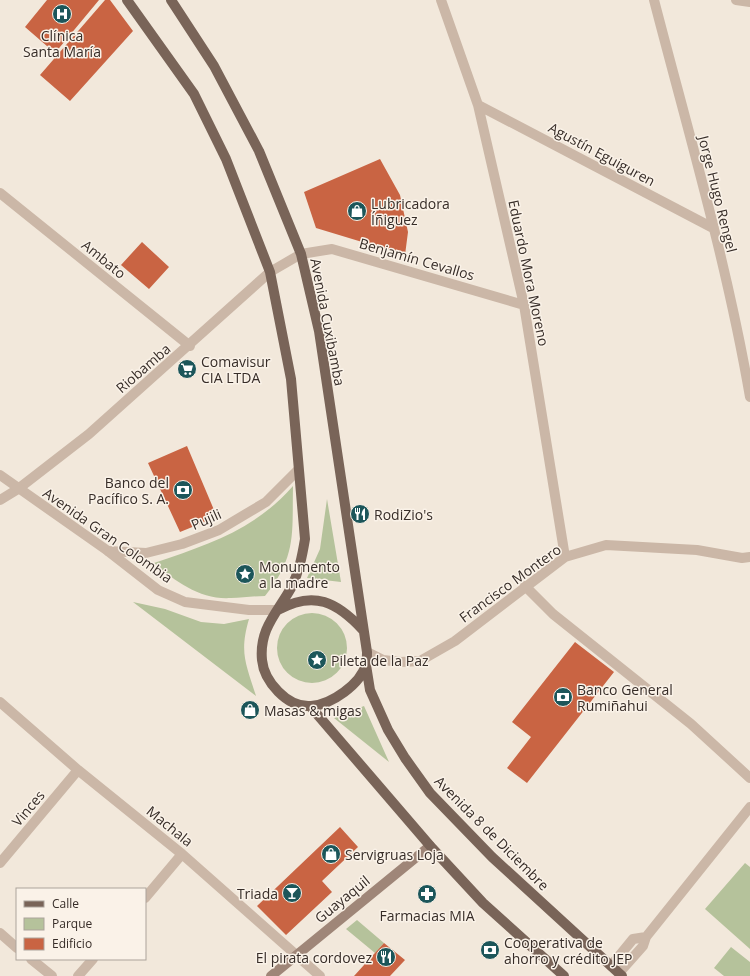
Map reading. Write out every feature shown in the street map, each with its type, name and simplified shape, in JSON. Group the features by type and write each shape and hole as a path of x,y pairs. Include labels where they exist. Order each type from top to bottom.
{"main road":[{"path":"127,0 194,94 226,159 270,272 291,379 298,470 306,539 301,566 278,610 267,625 263,640 262,659 265,673 275,688 288,699 310,706 430,846 483,903 564,976"},
{"name":"Avenida Cuxibamba","path":"171,0 214,66 259,151 301,254 319,331 363,630"},
{"path":"278,610 293,602 315,599 330,604 343,612 363,630 367,652 366,665 347,690 336,698 310,706"},
{"name":"Avenida 8 de Diciembre","path":"366,665 370,690 388,730 405,758 430,793 492,857 621,975"},
{"name":"Guayaquil","path":"271,976 296,954 430,846"}],"street":[{"name":"Eduardo Mora Moreno","path":"441,0 478,105 524,305 565,557"},
{"name":"Jorge Hugo Rengel","path":"654,0 713,228 743,357 750,397"},
{"path":"736,0 750,2"},
{"name":"Agustín Eguiguren","path":"478,105 713,228"},
{"name":"Ambato","path":"0,193 190,346"},
{"name":"Benjamín Cevallos","path":"301,254 332,249 524,305"},
{"name":"Riobamba","path":"0,500 18,489 89,434 190,346 270,272 301,254"},
{"name":"Pujili","path":"108,551 146,553 182,544 220,530 266,502 298,470"},
{"name":"Avenida Gran Colombia","path":"0,475 108,551 158,590 185,602 249,610 278,610"},
{"name":"Francisco Montero","path":"367,652 383,660 420,662 455,641 525,586 565,557 606,545 697,550 742,558 750,557"},
{"path":"525,586 553,614 691,724 750,778"},
{"name":"Machala","path":"0,702 78,770 182,854 320,976"},
{"name":"Vinces","path":"0,863 78,770"},
{"path":"621,975 643,946 646,938 750,807"},
{"path":"146,897 182,854"},
{"path":"0,933 16,947"},
{"path":"611,966 633,939 646,938"},
{"path":"32,960 52,976"},
{"path":"78,976 92,960"}],"green space":[{"path":"293,486 292,531 288,556 283,569 265,596 220,598 209,596 199,593 180,583 154,563 212,542 246,525 278,501"},
{"path":"327,499 341,582 307,578 320,549"},
{"path":"133,602 165,609 201,622 224,624 249,619 244,641 244,650 247,667 256,696"},
{"path":"312,613 325,616 337,623 344,635 347,648 344,661 337,673 325,680 312,683 299,680 287,673 280,661 277,648 280,635 287,623 299,616"},
{"path":"364,706 389,762 334,718"},
{"path":"745,863 750,867 750,949 705,909"},
{"path":"357,920 384,943 375,953 346,929"},
{"path":"731,947 750,962 750,976 724,976 714,968"}],"building":[{"name":"Clínica Santa María","path":"47,0 99,0 55,53 25,27"},
{"path":"105,0 110,0 133,31 70,101 40,75"},
{"name":"Lubricadora Íñiguez","path":"380,159 400,195 408,232 405,255 316,228 304,192"},
{"path":"142,242 169,267 149,289 121,265"},
{"name":"Banco del Pacífico S. A.","path":"187,446 217,517 180,532 148,463"},
{"name":"Banco General Rumiñahui","path":"575,642 614,672 527,783 507,768 531,737 512,722"},
{"path":"340,827 358,847 322,881 332,892 286,935 257,906"},
{"name":"El pirata cordovez","path":"384,943 405,960 390,976 354,976"}],"place":[{"name":"Clínica Santa María","path":"62,14"},
{"name":"Lubricadora Íñiguez","path":"357,211"},
{"name":"Comavisur CIA LTDA","path":"187,369"},
{"name":"Banco del Pacífico S. A.","path":"183,490"},
{"name":"RodiZio's","path":"360,514"},
{"name":"Monumento a la madre","path":"245,574"},
{"name":"Pileta de la Paz","path":"317,660"},
{"name":"Banco General Rumiñahui","path":"563,697"},
{"name":"Masas & migas","path":"250,710"},
{"name":"Servigruas Loja","path":"331,854"},
{"name":"Triada","path":"292,893"},
{"name":"Farmacias MIA","path":"427,894"},
{"name":"Cooperativa de ahorro y crédito JEP","path":"490,950"},
{"name":"El pirata cordovez","path":"386,957"}]}
